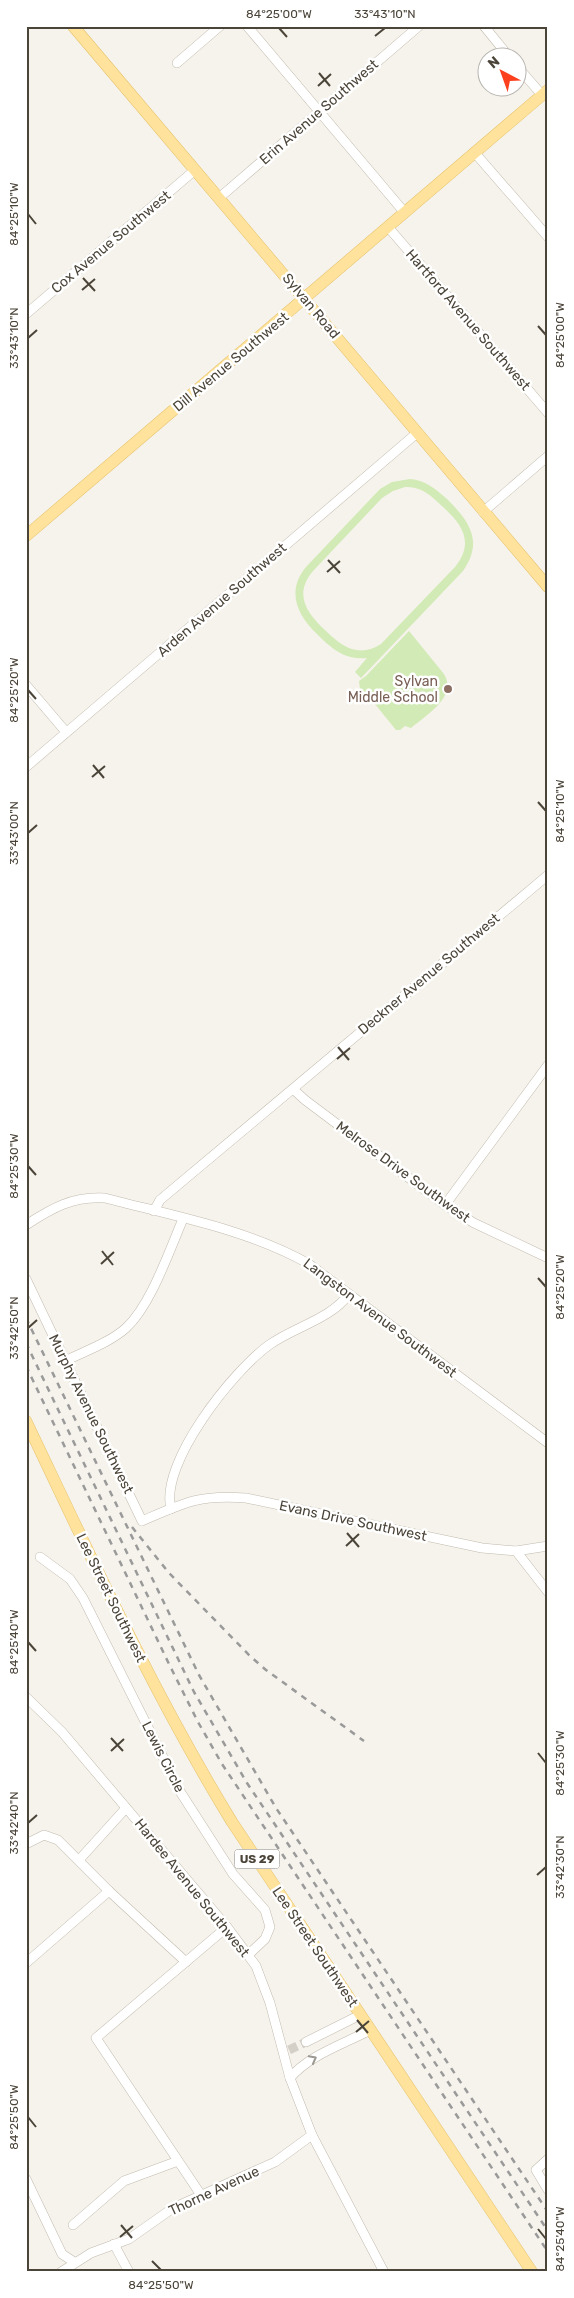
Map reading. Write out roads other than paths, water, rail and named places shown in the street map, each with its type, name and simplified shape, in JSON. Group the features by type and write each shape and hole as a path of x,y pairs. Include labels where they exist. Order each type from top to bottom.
{"main road":[{"name":"Sylvan Road","path":"73,26 548,587"},
{"name":"Dill Avenue Southwest","path":"26,536 545,92"},
{"name":"Lee Street Southwest","path":"26,1421 138,1654 190,1752 232,1822 532,2272"}],"street":[{"path":"177,63 220,26"},
{"path":"247,26 405,213"},
{"name":"Erin Avenue Southwest","path":"219,198 319,110 419,26"},
{"path":"484,26 502,48"},
{"path":"526,74 545,92"},
{"path":"475,153 548,238"},
{"name":"Cox Avenue Southwest","path":"26,314 195,170"},
{"name":"Hartford Avenue Southwest","path":"388,227 548,413"},
{"name":"Arden Avenue Southwest","path":"26,766 417,433"},
{"path":"483,512 548,456"},
{"path":"26,685 66,732"},
{"name":"Deckner Avenue Southwest","path":"154,1211 160,1200 548,875"},
{"path":"445,1204 548,1065"},
{"name":"Melrose Drive Southwest","path":"293,1089 304,1100 445,1204 474,1223 547,1255"},
{"name":"Langston Avenue Southwest","path":"26,1225 53,1208 77,1199 104,1198 256,1238 280,1248 309,1264 548,1443"},
{"path":"65,1361 113,1337 135,1318 146,1300 183,1219"},
{"name":"Murphy Avenue Southwest","path":"26,1279 142,1521"},
{"path":"171,1509 169,1492 182,1456 199,1422 221,1392 269,1345 339,1306 349,1294"},
{"name":"Evans Drive Southwest","path":"142,1521 207,1497 246,1498 482,1548 516,1551 548,1546"},
{"path":"516,1551 548,1592"},
{"name":"Lewis Circle","path":"40,1557 70,1579 83,1598 181,1793 233,1874 264,1910 270,1927 264,1939 248,1956"},
{"name":"Hardee Avenue Southwest","path":"26,1697 62,1732 227,1927 256,1966 286,2052 290,2078 312,2135 384,2272"},
{"path":"79,1860 126,1808"},
{"path":"26,1844 44,1835 58,1840 109,1891 186,1962"},
{"path":"26,1963 109,1891"},
{"path":"201,2195 96,2038 227,1927"},
{"path":"306,2042 360,2015"},
{"path":"290,2078 297,2069 308,2062 370,2030"},
{"name":"Thorne Avenue","path":"61,2272 91,2253 129,2239 173,2208 275,2162 312,2135"},
{"path":"548,2159 536,2170 548,2190"},
{"path":"73,2225 124,2181 178,2161"},
{"path":"26,2179 30,2196 62,2254 74,2262"},
{"path":"114,2244 129,2272"}],"tunnel":[{"path":"289,2050 306,2042"}],"railway":[{"path":"26,1318 199,1675 276,1808 548,2212"},
{"path":"26,1343 194,1692 247,1783 548,2231"},
{"path":"26,1366 169,1664 198,1722 222,1764 548,2252"},
{"path":"132,1527 169,1573 250,1656 266,1670 364,1741"}],"place":[{"name":"Sylvan Middle School","path":"448,689"}]}
